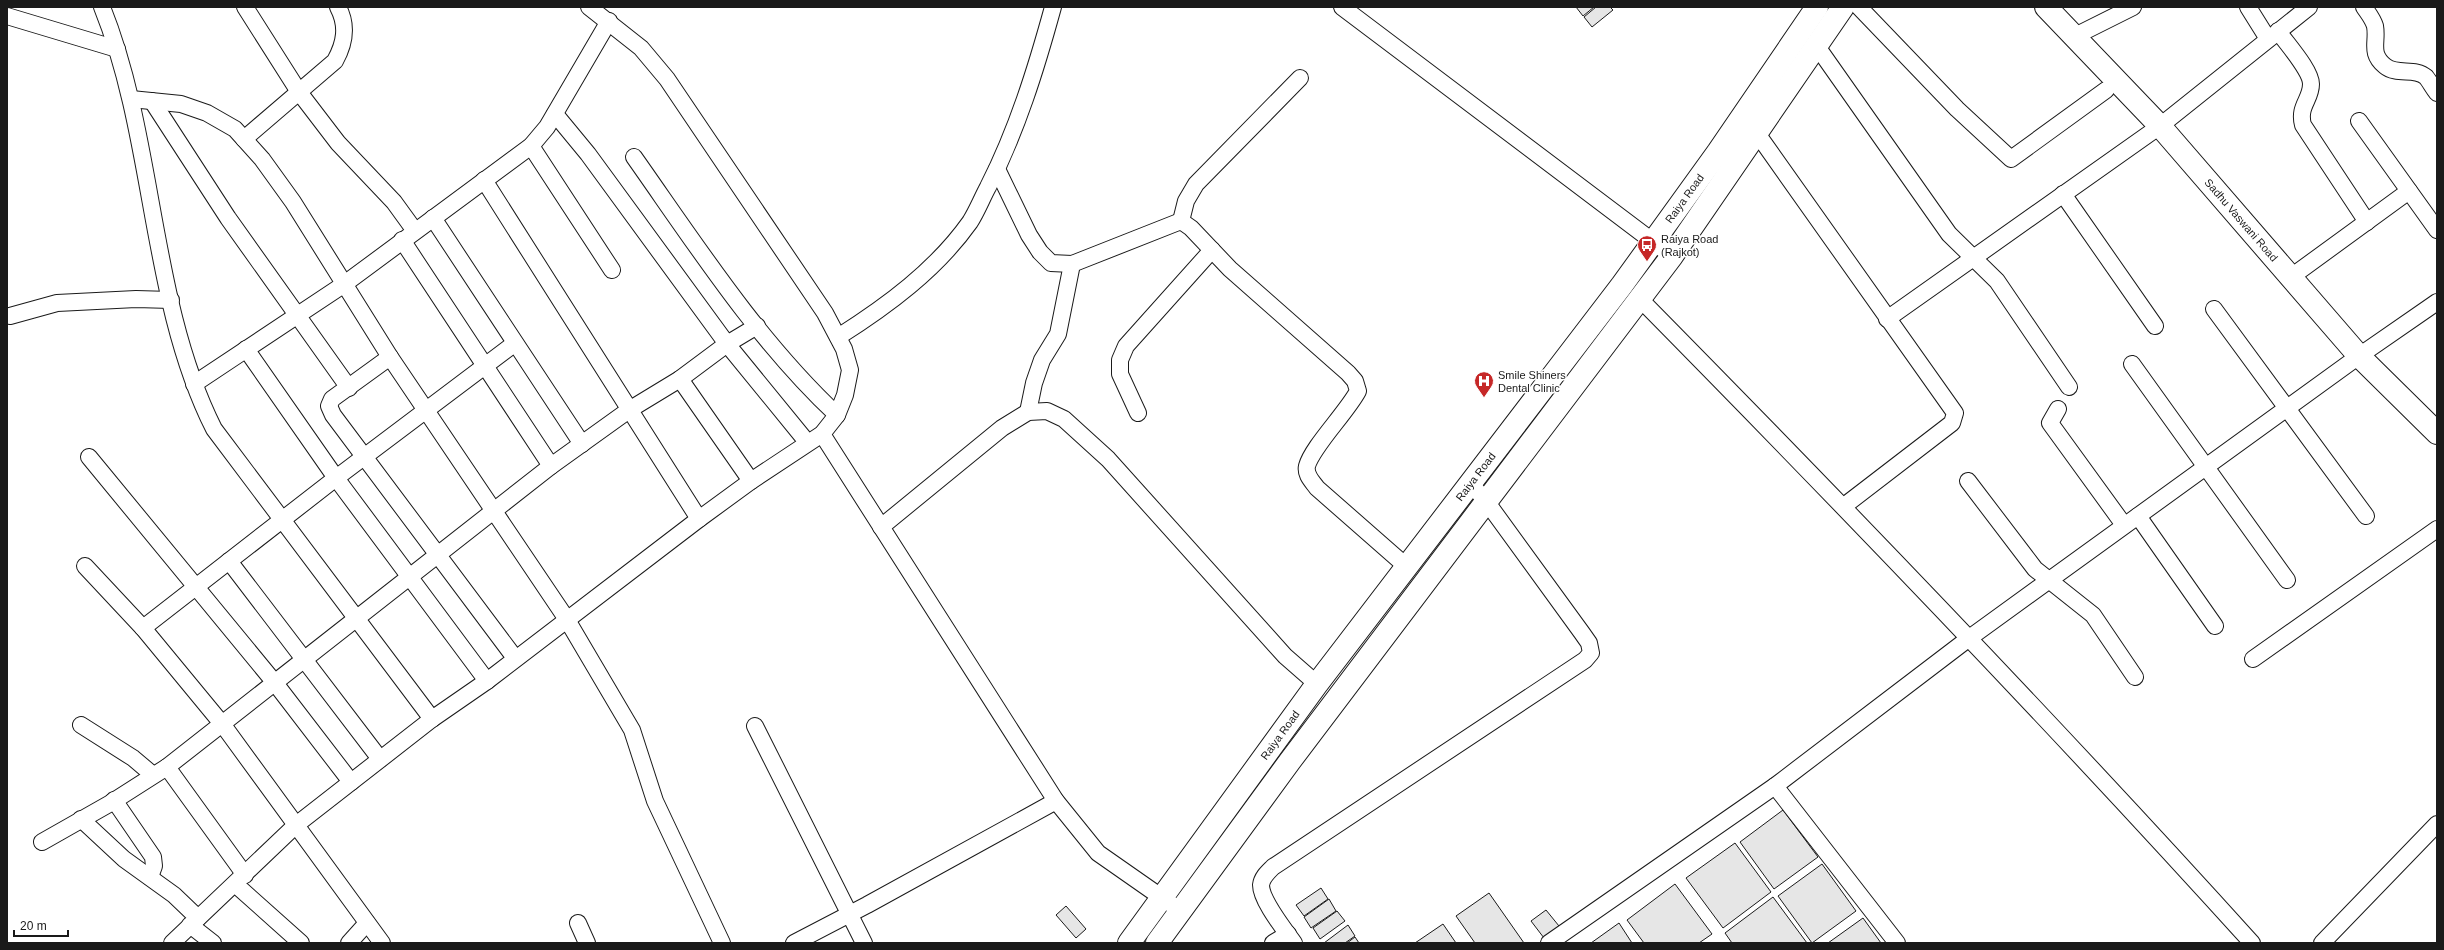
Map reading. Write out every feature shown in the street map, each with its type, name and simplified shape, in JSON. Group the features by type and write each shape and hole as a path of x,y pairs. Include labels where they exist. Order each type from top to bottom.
{"street":[{"path":"102,7 118,49 131,99 172,300 194,384 214,429 432,719"},
{"path":"245,7 299,92 338,143 394,202 409,236 486,365 551,466"},
{"path":"244,139 335,61 343,46 345,31 338,7"},
{"path":"172,943 240,880 296,825 380,759 432,719 487,681 566,618 699,519 807,442 822,434 836,415 845,395 850,370 844,349 825,313 667,80 641,48 589,7"},
{"path":"838,337 880,310 919,278 946,250 970,221 997,169 1035,75 1053,7"},
{"path":"1342,7 1672,256"},
{"name":"Raiya Road","path":"1129,943 1317,684 1472,484 1653,242 1718,152 1816,7"},
{"name":"Raiya Road","path":"1157,943 1294,755 1672,256 1843,7"},
{"path":"1859,7 1958,109 2011,159 2106,90"},
{"name":"Sadhu Vaswani Road","path":"2046,7 2160,126 2359,356 2437,432"},
{"path":"2075,36 2133,7"},
{"path":"2248,7 2308,74 2311,84 2300,115 2303,125 2367,222"},
{"path":"1887,319 2160,126 2309,7"},
{"path":"2364,7 2375,27 2374,47 2378,58 2394,71 2418,72 2425,77 2437,93"},
{"path":"7,16 118,49"},
{"path":"194,384 343,285 531,146 555,114 609,22"},
{"path":"1816,45 1949,234 1997,281 2069,387"},
{"path":"1181,221 1186,201 1196,184 1300,78"},
{"path":"131,99 181,104 208,113 235,129 262,159 293,202 343,285 390,357 566,618 632,730 655,801 722,943"},
{"path":"152,101 228,218 348,388"},
{"path":"555,114 588,154 727,344 807,442"},
{"path":"2359,121 2437,230"},
{"path":"1756,132 1955,413 1952,423 1844,506"},
{"path":"531,146 612,270"},
{"path":"634,157 757,326 798,376 836,415"},
{"path":"997,169 1040,252 1051,263 1072,264 1181,221"},
{"path":"484,180 699,519"},
{"path":"2290,277 2409,191"},
{"path":"2063,194 2155,326"},
{"path":"433,218 514,344 582,444"},
{"path":"1181,221 1191,228 1230,269 1356,381 1358,391 1352,402 1312,455 1307,467 1308,477 1317,488 1408,568"},
{"path":"1138,413 1120,374 1120,360 1126,346 1212,250"},
{"path":"1028,412 1034,383 1042,360 1058,334 1072,264"},
{"path":"10,316 57,303 136,299 172,300"},
{"path":"1640,299 1844,506 1968,639 2140,819 2252,943"},
{"path":"1549,943 1775,786 1968,639 2286,408 2437,302"},
{"path":"2214,310 2366,516"},
{"path":"42,842 167,767 223,725 356,618 551,466 629,410 680,379 727,344 757,326"},
{"path":"144,628 364,456 514,344"},
{"path":"246,349 336,478 487,681"},
{"path":"390,357 332,399 329,406 333,415 516,658"},
{"path":"2132,364 2287,580"},
{"path":"680,379 751,481"},
{"path":"2058,409 2050,423 2124,525"},
{"path":"881,526 1002,428 1028,412 1047,411 1064,419 1108,459 1285,656 1317,684"},
{"path":"822,434 1056,801 1098,853 1180,911"},
{"path":"89,457 274,684 351,782"},
{"path":"1968,481 2035,569 2048,581 2077,600 2093,615 2135,677"},
{"path":"1273,943 1291,938 1263,896 1261,885 1264,875 1273,867 1585,660 1591,653 1588,643 1582,633 1472,484"},
{"path":"2138,516 2215,626"},
{"path":"2253,659 2437,529"},
{"path":"230,561 380,759"},
{"path":"85,566 144,628 223,725 382,943"},
{"path":"81,725 133,758 153,776"},
{"path":"755,726 864,943"},
{"path":"167,767 240,880 301,943"},
{"path":"1775,786 1896,943"},
{"path":"114,800 153,857 154,866 150,877"},
{"path":"794,943 1056,801"},
{"path":"81,819 124,859 174,895 194,922 213,943"},
{"path":"2322,943 2437,824"},
{"path":"349,943 367,923"},
{"path":"578,923 587,943"}],"building":[{"path":"1576,7 1594,7 1583,16"},
{"path":"1596,7 1610,7 1613,10 1592,27 1584,17"},
{"path":"1783,810 1818,857 1774,889 1740,842"},
{"path":"1735,843 1771,892 1723,928 1686,878"},
{"path":"1822,864 1856,911 1812,943 1778,896"},
{"path":"1675,884 1712,934 1699,943 1644,943 1627,920"},
{"path":"1321,888 1328,899 1304,916 1296,905"},
{"path":"1489,893 1524,943 1475,943 1456,916"},
{"path":"1773,897 1807,943 1732,943 1725,933"},
{"path":"1329,899 1336,911 1311,928 1304,917"},
{"path":"1066,906 1086,929 1076,938 1056,915"},
{"path":"1546,910 1559,926 1544,938 1531,921"},
{"path":"1337,911 1345,921 1320,939 1313,928"},
{"path":"1863,918 1881,943 1828,943"},
{"path":"1619,923 1632,943 1591,943"},
{"path":"1443,924 1456,943 1415,943"},
{"path":"1348,925 1355,936 1345,943 1324,943"},
{"path":"1355,937 1359,943 1347,943"}],"place":[{"name":"Raiya Road (Rajkot)","path":"1647,262"},
{"name":"Smile Shiners Dental Clinic","path":"1484,398"}]}
